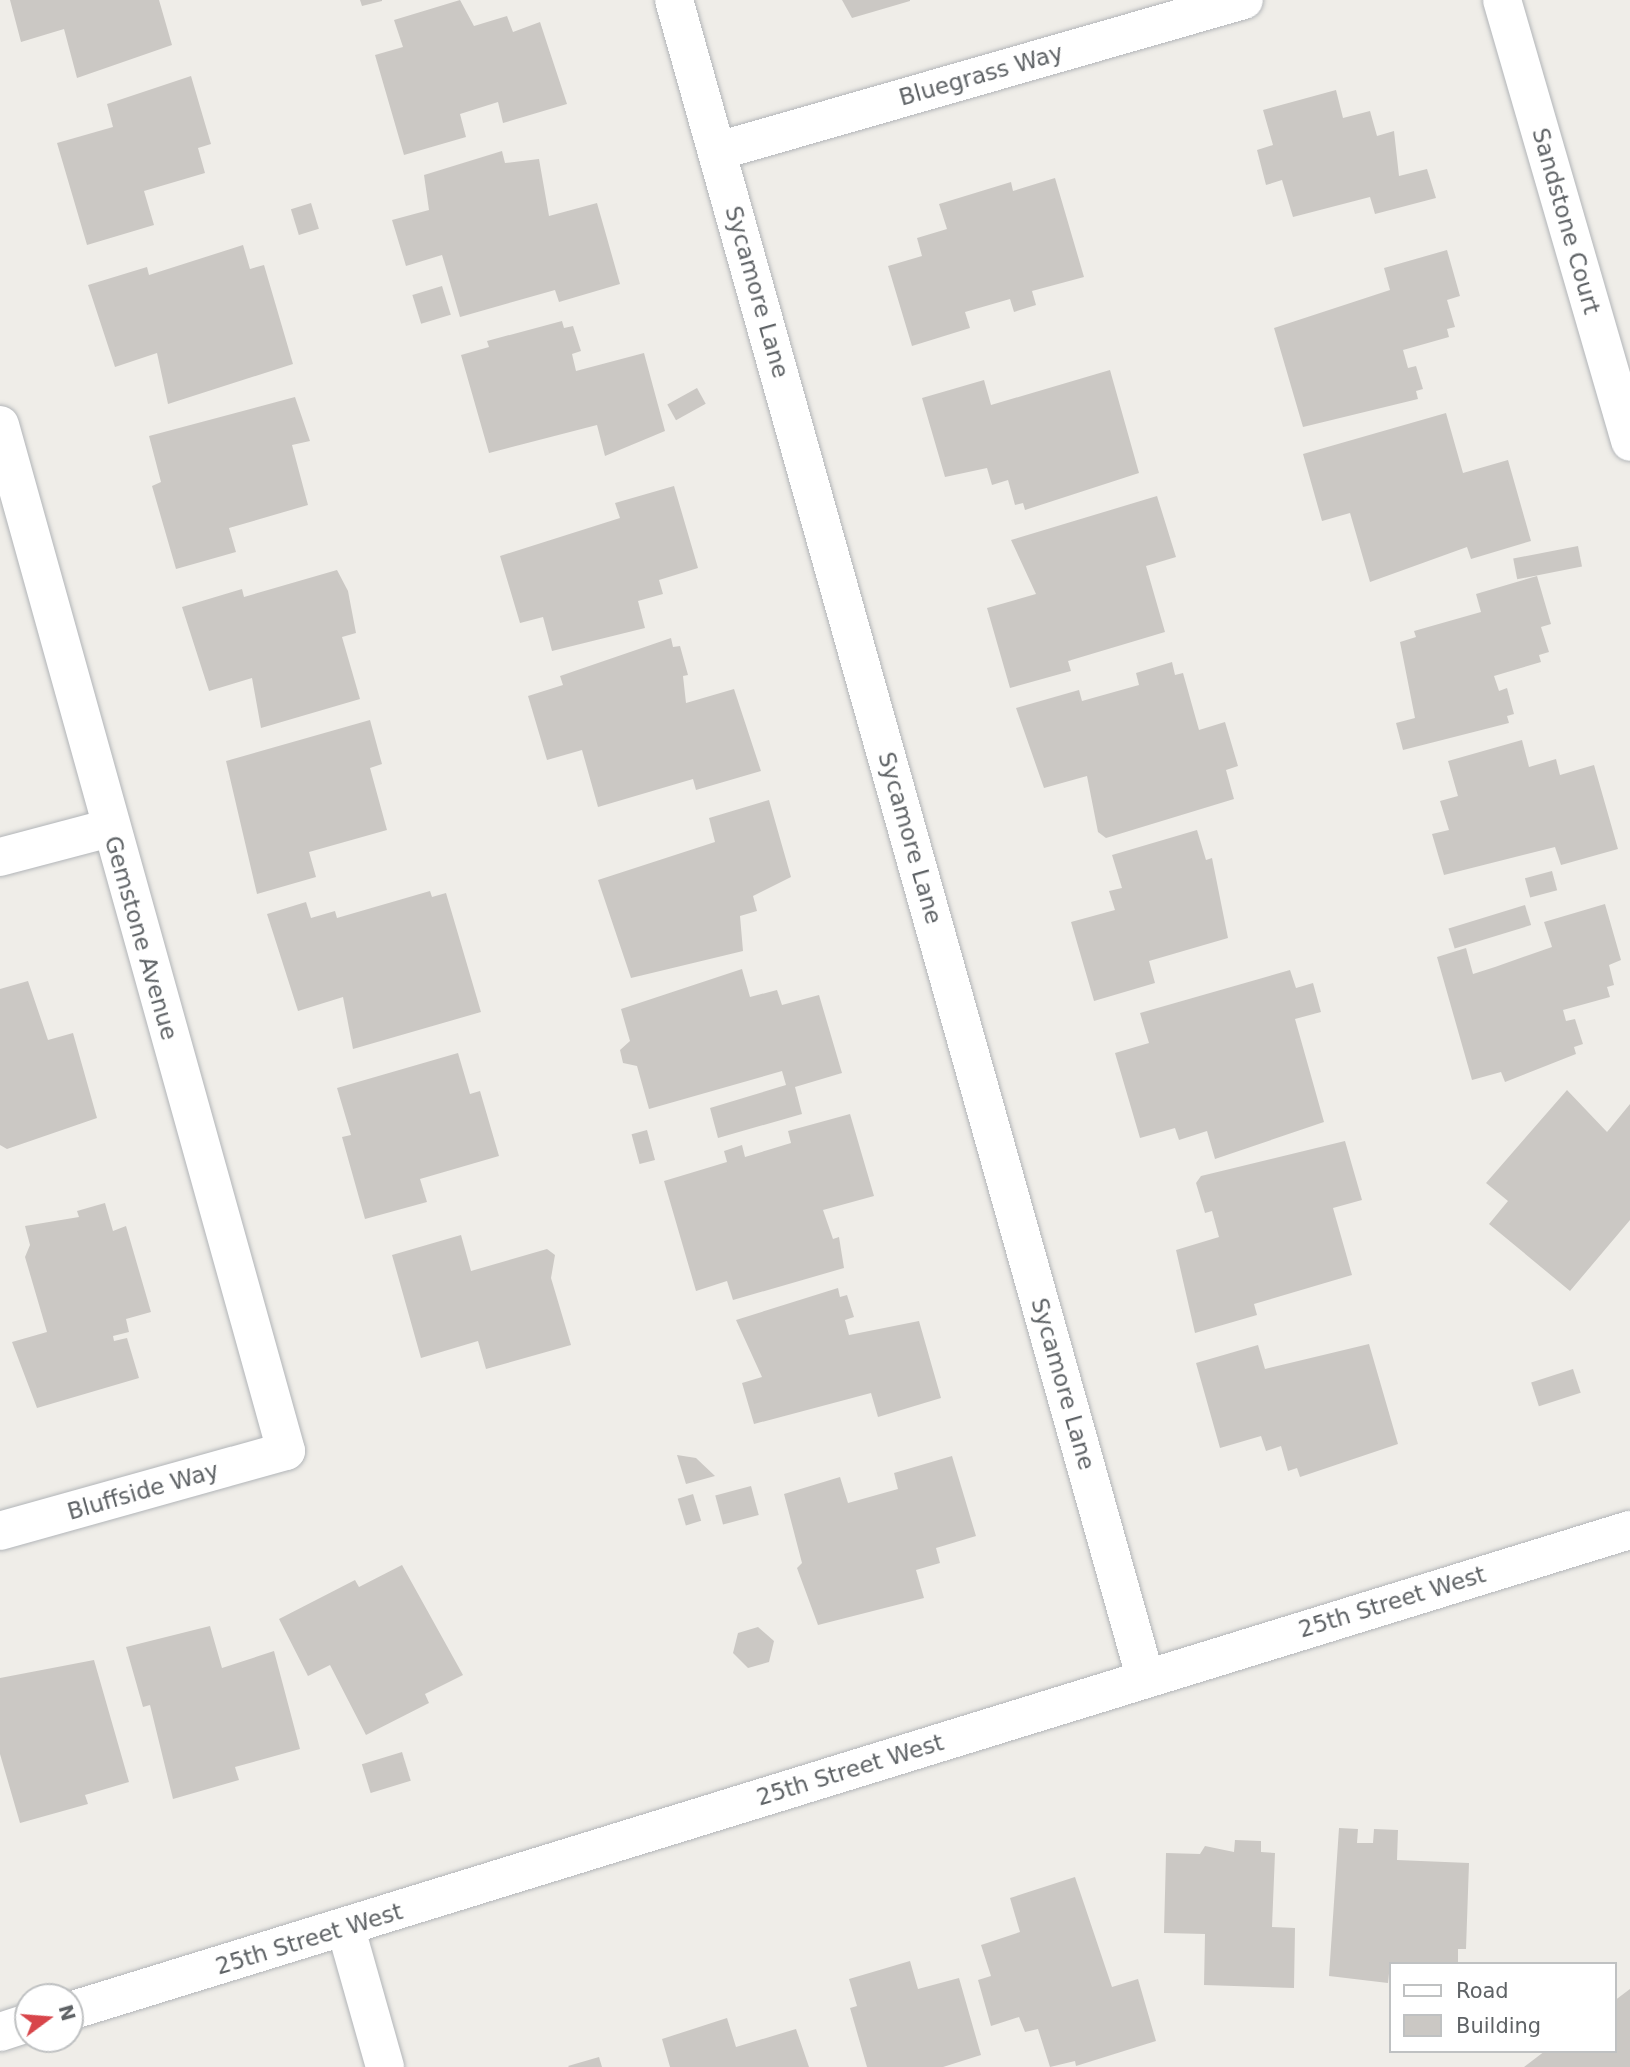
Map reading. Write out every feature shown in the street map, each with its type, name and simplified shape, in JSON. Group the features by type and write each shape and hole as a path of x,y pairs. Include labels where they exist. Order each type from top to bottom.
{"street":[{"name":"Sycamore Lane","path":"674,0 1145,1677"},
{"name":"Bluegrass Way","path":"718,151 1244,0"},
{"name":"Sandstone Court","path":"1502,0 1630,442"},
{"name":"Gemstone Avenue","path":"0,425 110,828 286,1451"},
{"path":"0,857 110,828"},
{"name":"Bluffside Way","path":"0,1531 286,1451"},
{"name":"25th Street West","path":"84,2007 346,1928 1145,1677 1630,1530"},
{"path":"346,1928 386,2067"}],"building":[{"path":"10,0 159,0 172,45 77,78 64,29 21,42"},
{"path":"360,0 382,0 382,1 362,6"},
{"path":"460,0 474,26 507,16 513,32 540,22 567,104 503,123 498,102 460,114 466,137 404,155 375,55 403,47 394,20"},
{"path":"842,0 910,0 910,1 852,18"},
{"path":"191,76 211,144 198,148 205,173 144,191 154,225 87,245 57,143 113,127 107,104"},
{"path":"1336,90 1343,118 1370,111 1377,136 1394,131 1399,176 1427,169 1436,198 1375,214 1370,197 1293,217 1282,180 1266,185 1257,150 1273,145 1263,110"},
{"path":"502,151 505,163 539,159 549,216 597,203 620,284 559,302 555,290 460,317 442,255 406,266 392,220 429,210 424,175"},
{"path":"1055,178 1084,277 1032,291 1036,305 1014,312 1010,299 965,312 970,328 912,346 888,266 922,256 917,238 947,229 939,204 1011,182 1013,191"},
{"path":"311,203 319,229 299,235 291,209"},
{"path":"243,245 250,269 264,265 293,364 168,404 157,353 115,367 88,285 147,267 149,275"},
{"path":"1447,250 1460,296 1447,300 1455,327 1447,329 1449,337 1403,350 1408,368 1416,366 1423,389 1416,391 1418,399 1303,427 1274,328 1390,290 1384,268"},
{"path":"442,286 451,315 421,324 412,295"},
{"path":"562,321 564,328 573,326 581,351 572,354 576,371 644,353 665,431 605,456 597,425 489,453 461,355 489,347 487,341"},
{"path":"1110,370 1139,473 1025,510 1023,503 1015,505 1008,480 992,485 987,468 945,477 922,398 984,380 991,405"},
{"path":"697,388 706,404 676,420 667,404"},
{"path":"295,397 310,441 292,445 308,505 229,528 236,552 176,569 152,486 161,482 149,436"},
{"path":"1446,413 1463,473 1508,460 1531,541 1471,559 1467,547 1370,582 1350,513 1322,521 1303,454"},
{"path":"674,486 698,568 659,580 663,594 638,601 645,628 552,651 543,617 520,623 500,556 620,518 615,503"},
{"path":"1157,496 1176,557 1146,566 1165,632 1068,661 1071,671 1010,688 987,608 1036,594 1011,540"},
{"path":"1578,546 1582,567 1517,579 1513,559"},
{"path":"337,570 348,591 356,633 342,637 360,699 261,728 252,678 209,691 182,607 242,589 244,597"},
{"path":"1537,576 1551,624 1541,627 1549,652 1539,655 1541,662 1494,676 1499,691 1507,688 1514,714 1507,716 1509,723 1403,750 1396,723 1415,718 1400,642 1416,637 1414,631 1481,612 1476,594"},
{"path":"671,638 673,647 680,646 688,675 683,676 686,703 734,689 761,771 696,790 693,779 598,807 582,750 547,760 528,696 563,685 560,676"},
{"path":"1172,662 1175,675 1183,673 1199,730 1225,722 1238,766 1226,770 1234,799 1106,838 1098,832 1087,776 1044,788 1016,708 1079,690 1082,701 1139,685 1136,673"},
{"path":"370,720 382,764 370,768 387,830 309,852 316,877 257,894 226,761"},
{"path":"1522,740 1529,767 1556,759 1560,775 1594,765 1618,849 1561,865 1555,847 1444,875 1432,834 1449,830 1440,801 1458,796 1448,761"},
{"path":"769,800 791,877 753,896 757,911 740,916 743,951 631,978 598,880 715,842 709,818"},
{"path":"1197,830 1206,860 1212,858 1228,938 1149,961 1155,983 1094,1001 1071,922 1115,910 1109,891 1122,888 1112,855"},
{"path":"1552,871 1557,890 1530,898 1525,878"},
{"path":"430,891 432,897 446,893 481,1012 353,1049 343,997 298,1011 267,914 306,902 311,918 335,911 337,918"},
{"path":"1605,904 1621,960 1609,965 1614,985 1607,987 1610,997 1563,1010 1566,1021 1575,1019 1583,1044 1574,1047 1576,1054 1505,1082 1501,1072 1472,1080 1437,957 1466,948 1473,974 1552,947 1544,922"},
{"path":"1525,905 1531,925 1455,948 1448,928"},
{"path":"742,969 750,997 777,990 782,1005 819,995 842,1073 795,1087 802,1114 718,1138 710,1108 786,1085 782,1071 649,1109 637,1066 623,1063 620,1050 630,1041 621,1009"},
{"path":"1290,970 1296,988 1313,983 1321,1012 1295,1019 1324,1122 1215,1159 1207,1131 1179,1140 1175,1128 1140,1138 1115,1053 1149,1043 1140,1013"},
{"path":"28,981 48,1040 73,1033 97,1118 7,1149 0,1145 0,989"},
{"path":"458,1053 470,1094 480,1091 499,1156 420,1179 427,1202 365,1219 342,1137 351,1135 337,1088"},
{"path":"1567,1090 1607,1132 1630,1104 1630,1220 1570,1291 1489,1224 1508,1201 1486,1183"},
{"path":"850,1114 874,1196 823,1210 833,1239 839,1237 844,1268 733,1300 727,1281 696,1291 664,1181 727,1162 724,1151 742,1145 745,1157 791,1143 788,1131"},
{"path":"647,1130 655,1160 640,1164 632,1134"},
{"path":"1345,1141 1362,1200 1333,1208 1352,1275 1254,1304 1257,1315 1195,1333 1176,1250 1219,1237 1212,1211 1205,1213 1196,1183 1201,1176"},
{"path":"105,1203 113,1231 126,1226 151,1312 126,1319 129,1332 113,1336 114,1341 127,1338 139,1378 37,1408 12,1342 47,1332 25,1257 30,1245 25,1226 79,1217 77,1211"},
{"path":"461,1235 471,1271 547,1249 555,1255 551,1278 571,1345 486,1369 478,1341 421,1358 392,1255"},
{"path":"838,1288 840,1297 847,1295 854,1317 845,1320 849,1335 919,1321 941,1398 878,1417 871,1393 754,1424 742,1383 762,1377 736,1320"},
{"path":"1369,1344 1398,1444 1300,1477 1297,1468 1288,1471 1281,1446 1266,1451 1261,1436 1220,1448 1196,1363 1258,1345 1265,1369"},
{"path":"1573,1369 1581,1393 1539,1406 1531,1383"},
{"path":"677,1455 696,1458 715,1476 686,1484"},
{"path":"952,1456 976,1536 936,1548 940,1563 916,1570 924,1598 818,1625 797,1568 802,1563 784,1494 840,1477 848,1503 898,1489 894,1473"},
{"path":"751,1486 759,1515 723,1525 715,1496"},
{"path":"693,1494 701,1521 686,1525 678,1499"},
{"path":"402,1565 463,1675 425,1694 429,1703 366,1735 330,1665 308,1676 279,1619 355,1580 359,1587"},
{"path":"210,1626 222,1668 274,1651 300,1749 235,1767 239,1780 173,1799 150,1705 143,1707 126,1647"},
{"path":"758,1627 774,1641 769,1662 748,1668 733,1653 738,1633"},
{"path":"94,1660 129,1782 85,1795 88,1804 20,1823 0,1754 0,1678"},
{"path":"402,1752 411,1781 371,1793 362,1764"},
{"path":"1339,1828 1358,1829 1357,1843 1373,1843 1374,1829 1398,1830 1397,1860 1469,1863 1466,1949 1458,1949 1458,1962 1388,1962 1388,1983 1329,1976"},
{"path":"1235,1840 1261,1841 1261,1852 1275,1853 1272,1927 1295,1928 1294,1988 1204,1985 1205,1934 1164,1933 1166,1853 1200,1854 1205,1846 1234,1852"},
{"path":"1075,1877 1112,1987 1138,1979 1156,2041 1076,2066 1075,2061 1050,2067 1038,2029 1025,2032 1019,2017 991,2026 978,1980 991,1976 981,1945 1020,1932 1010,1898"},
{"path":"910,1961 918,1989 959,1978 981,2055 943,2067 867,2067 850,2008 857,2006 849,1979"},
{"path":"1630,1989 1630,2067 1524,2067 1542,2053 1616,2053 1616,2000"},
{"path":"727,2018 736,2047 796,2029 809,2067 670,2067 662,2039"},
{"path":"599,2057 602,2067 568,2066"}]}
